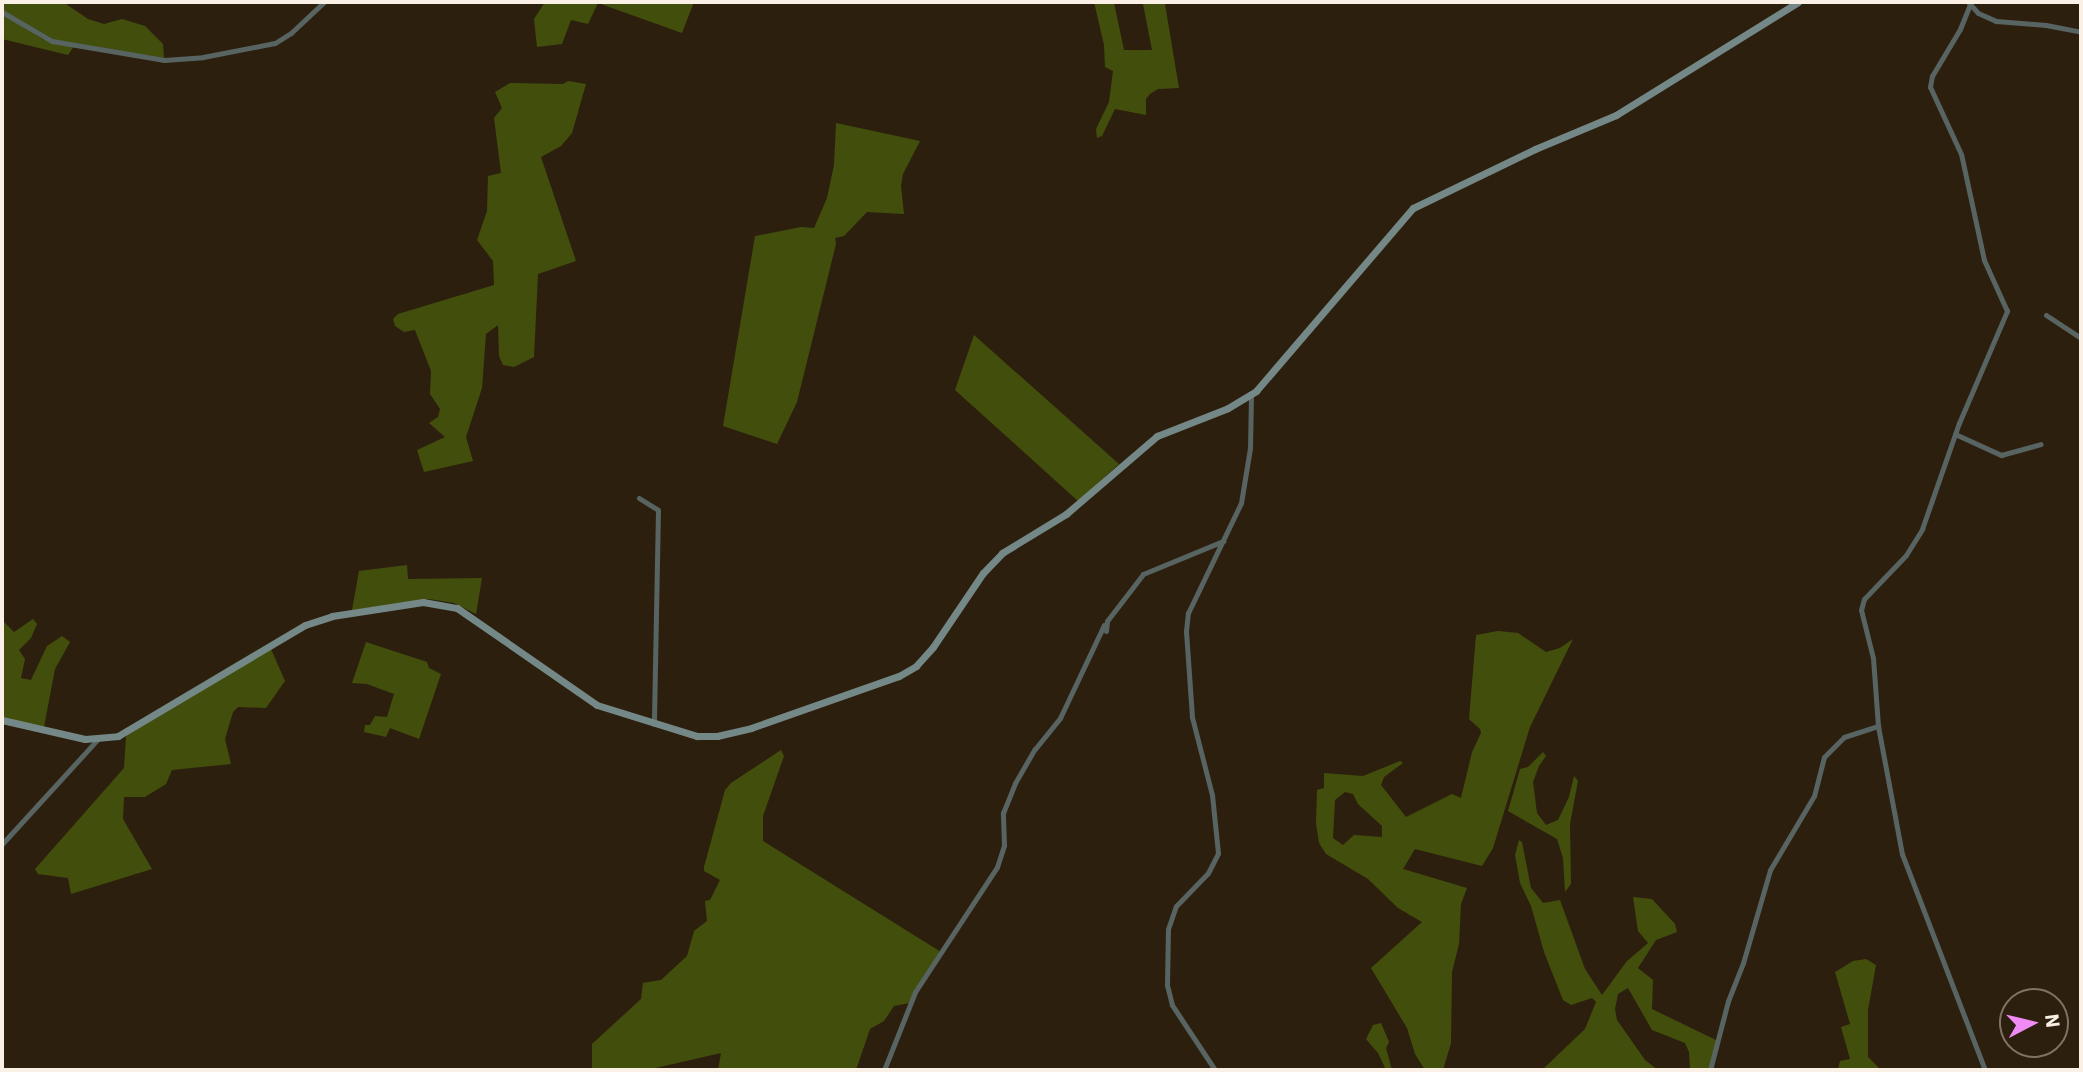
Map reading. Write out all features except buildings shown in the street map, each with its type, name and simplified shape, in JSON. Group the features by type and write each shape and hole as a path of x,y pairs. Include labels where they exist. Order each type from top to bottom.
{"main road":[{"path":"2,720 97,739 130,731 311,622 332,616 423,602 457,607 590,701 697,736 732,733 911,670 933,647 983,573 1002,553 1070,510 1157,436 1251,396 1413,208 1525,153 1616,115 1798,2"}],"street":[{"path":"2,12 52,41 164,60 203,57 275,43 291,33 324,2"},
{"path":"1985,1070 1967,1031 1943,953 1902,854 1878,726 1873,658 1862,604 1866,594 1906,555 1922,529 1987,350 2007,311 1984,260 1961,154 1930,88 1932,76 1960,29 1969,3 1978,13 1996,21 2046,25 2081,32"},
{"path":"2046,315 2081,338"},
{"path":"1215,1070 1177,1016 1168,992 1169,923 1173,911 1208,873 1218,853 1212,794 1192,717 1186,631 1188,613 1223,541 1244,488 1251,429 1251,396"},
{"path":"1955,434 2001,454 2041,444"},
{"path":"639,498 658,510 654,724"},
{"path":"884,1070 915,992 997,867 1004,845 1003,813 1015,783 1035,748 1060,718 1105,628 1143,574 1223,541"},
{"path":"1710,1070 1728,1001 1770,870 1814,796 1824,757 1844,737 1878,726"},
{"path":"2,844 97,739"}],"green space":[{"path":"2,2 63,2 88,19 104,24 122,19 145,26 163,44 164,58 55,40 2,10"},
{"path":"545,2 694,2 682,33 598,3 588,24 571,20 562,44 537,47 534,19"},
{"path":"1094,2 1114,3 1124,50 1152,50 1143,4 1165,4 1179,88 1158,89 1150,94 1146,99 1146,115 1115,109 1102,136 1097,138 1096,129 1109,102 1113,71 1105,67 1104,45"},
{"path":"2,14 43,39 74,46 68,55 2,39"},
{"path":"568,81 586,84 572,133 561,146 541,157 576,261 538,274 534,357 514,367 503,365 499,356 498,325 486,334 482,388 466,437 473,461 424,472 417,450 445,437 429,423 438,417 440,409 430,394 431,371 415,330 404,332 395,326 393,319 398,314 494,285 493,261 477,240 487,211 488,176 501,173 494,118 502,108 495,92 510,83 563,84"},
{"path":"836,123 920,141 903,174 901,186 904,214 867,212 844,236 835,238 836,244 797,402 777,444 723,426 755,236 801,227 814,228 827,198 834,165"},
{"path":"974,335 1119,464 1078,501 955,390"},
{"path":"407,565 408,579 482,578 476,614 454,603 429,599 352,610 359,571"},
{"path":"33,619 37,624 31,638 19,650 25,659 21,678 31,680 47,646 62,636 70,642 55,669 44,727 2,719 2,620 14,632"},
{"path":"1498,631 1518,633 1546,652 1560,648 1573,639 1530,727 1493,848 1482,866 1415,849 1403,869 1467,888 1461,904 1459,944 1452,972 1451,1043 1443,1070 1425,1070 1415,1054 1407,1028 1371,968 1422,922 1398,908 1368,879 1326,854 1319,843 1316,823 1317,790 1324,788 1324,773 1363,776 1400,761 1403,763 1384,777 1381,785 1406,817 1452,794 1461,798 1472,752 1481,733 1469,719 1476,635","holes":["1345,792 1353,794 1358,804 1382,826 1382,837 1354,835 1343,845 1333,838 1335,800"]},
{"path":"366,642 427,662 429,668 441,674 419,739 390,728 386,737 364,732 365,725 370,725 375,716 387,717 394,694 367,684 352,683"},
{"path":"271,649 285,681 266,708 238,707 233,712 225,739 231,764 172,770 166,784 145,797 124,797 123,819 152,869 71,894 68,878 38,874 35,869 124,768 126,736"},
{"path":"781,750 784,756 763,816 763,841 941,952 910,1003 894,1006 884,1021 870,1029 856,1070 718,1070 721,1053 647,1070 592,1070 592,1044 641,999 643,983 661,980 687,956 694,931 707,921 705,901 710,900 720,880 704,871 704,867 725,790 731,783"},
{"path":"1543,752 1546,756 1533,782 1537,813 1546,825 1558,820 1569,797 1574,776 1578,781 1570,824 1571,884 1565,892 1563,858 1557,839 1508,811 1520,769 1528,767"},
{"path":"1519,840 1522,842 1531,888 1543,903 1560,900 1585,969 1602,995 1627,961 1648,943 1638,931 1633,897 1652,899 1675,924 1677,932 1656,940 1638,968 1653,980 1652,1009 1718,1041 1709,1070 1690,1070 1689,1052 1685,1043 1652,1030 1628,988 1618,994 1615,1009 1617,1020 1645,1060 1658,1070 1542,1070 1585,1029 1596,1002 1592,998 1571,1005 1563,1000 1544,952 1531,906 1520,883 1515,855"},
{"path":"1866,959 1876,965 1868,1010 1868,1057 1881,1070 1838,1070 1840,1061 1850,1059 1841,1027 1850,1024 1835,972 1853,961"},
{"path":"1381,1023 1389,1042 1386,1048 1392,1070 1386,1070 1378,1053 1366,1039 1373,1025"}]}
